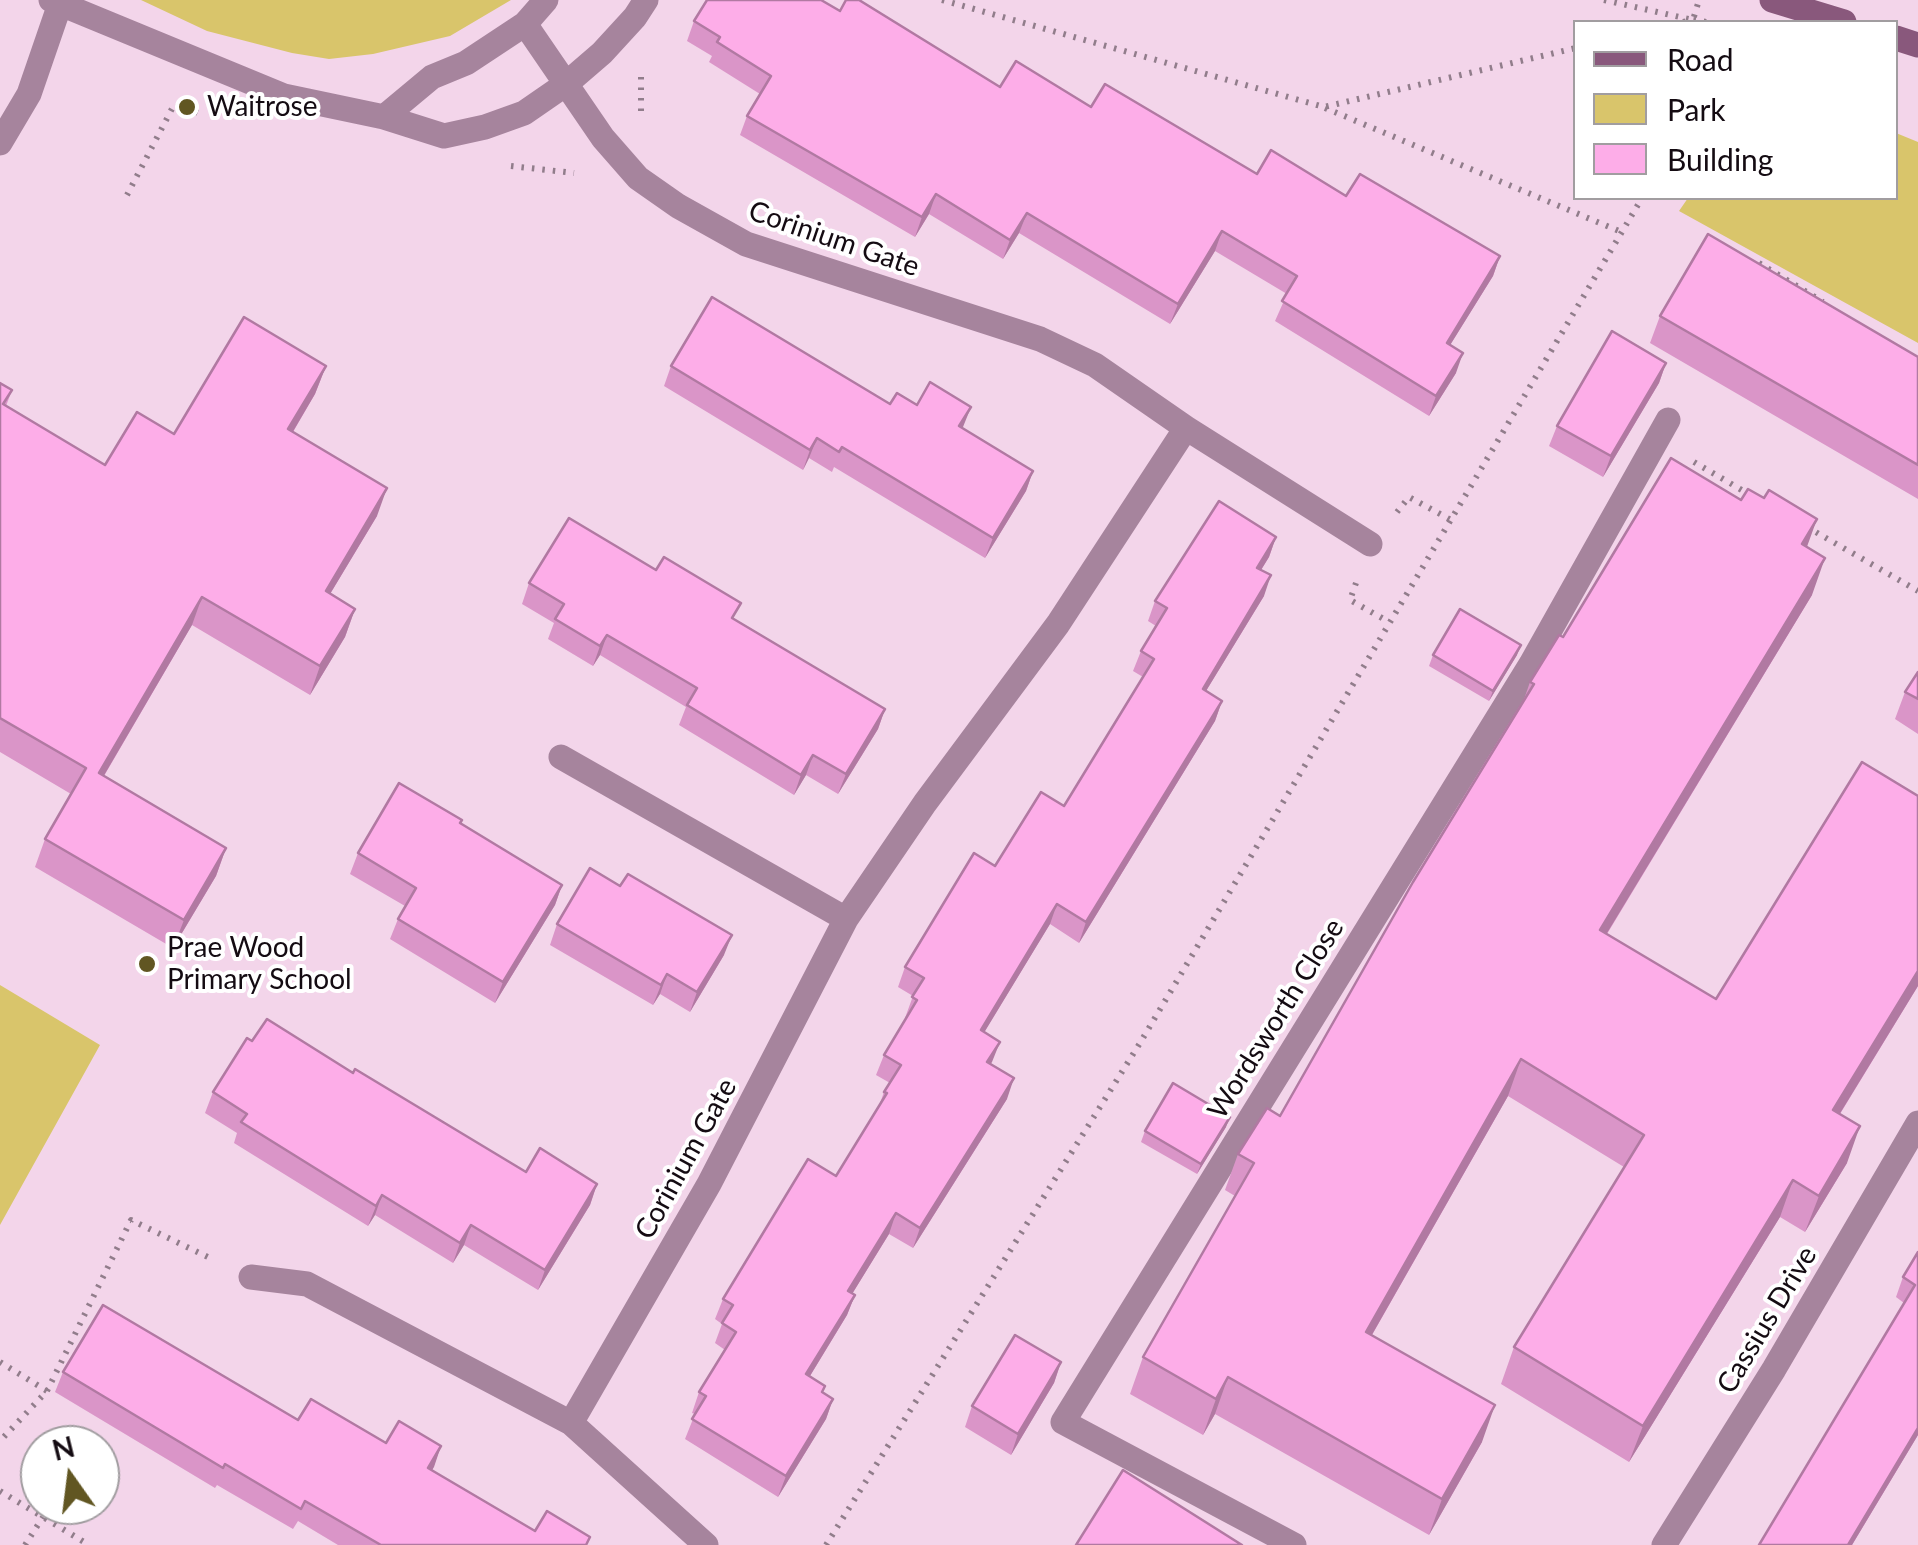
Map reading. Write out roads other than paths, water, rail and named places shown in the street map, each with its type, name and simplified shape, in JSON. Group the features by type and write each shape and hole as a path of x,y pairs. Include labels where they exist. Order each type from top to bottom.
{"street":[{"path":"384,117 432,77 466,63 524,24 546,0"},
{"path":"0,143 28,94 55,2 284,96 384,117 444,136 486,127 524,112 566,84 602,53 635,18 646,0"},
{"path":"1772,0 1837,20"},
{"name":"Corinium Gate","path":"524,24 604,138 638,178 678,206 746,244 1040,338 1095,365 1186,428 1370,544"},
{"name":"Corinium Gate","path":"571,1422 709,1184 846,919 924,803 1058,624 1186,428"},
{"name":"Wordsworth Close","path":"1294,1545 1064,1422 1531,664 1662,430"},
{"path":"561,756 846,919"},
{"name":"Cassius Drive","path":"1664,1545 1774,1369 1918,1123"},
{"path":"250,1277 306,1284 571,1422 706,1545"}],"place":[{"name":"Waitrose","path":"187,107"},
{"name":"Prae Wood Primary School","path":"147,964"}]}
